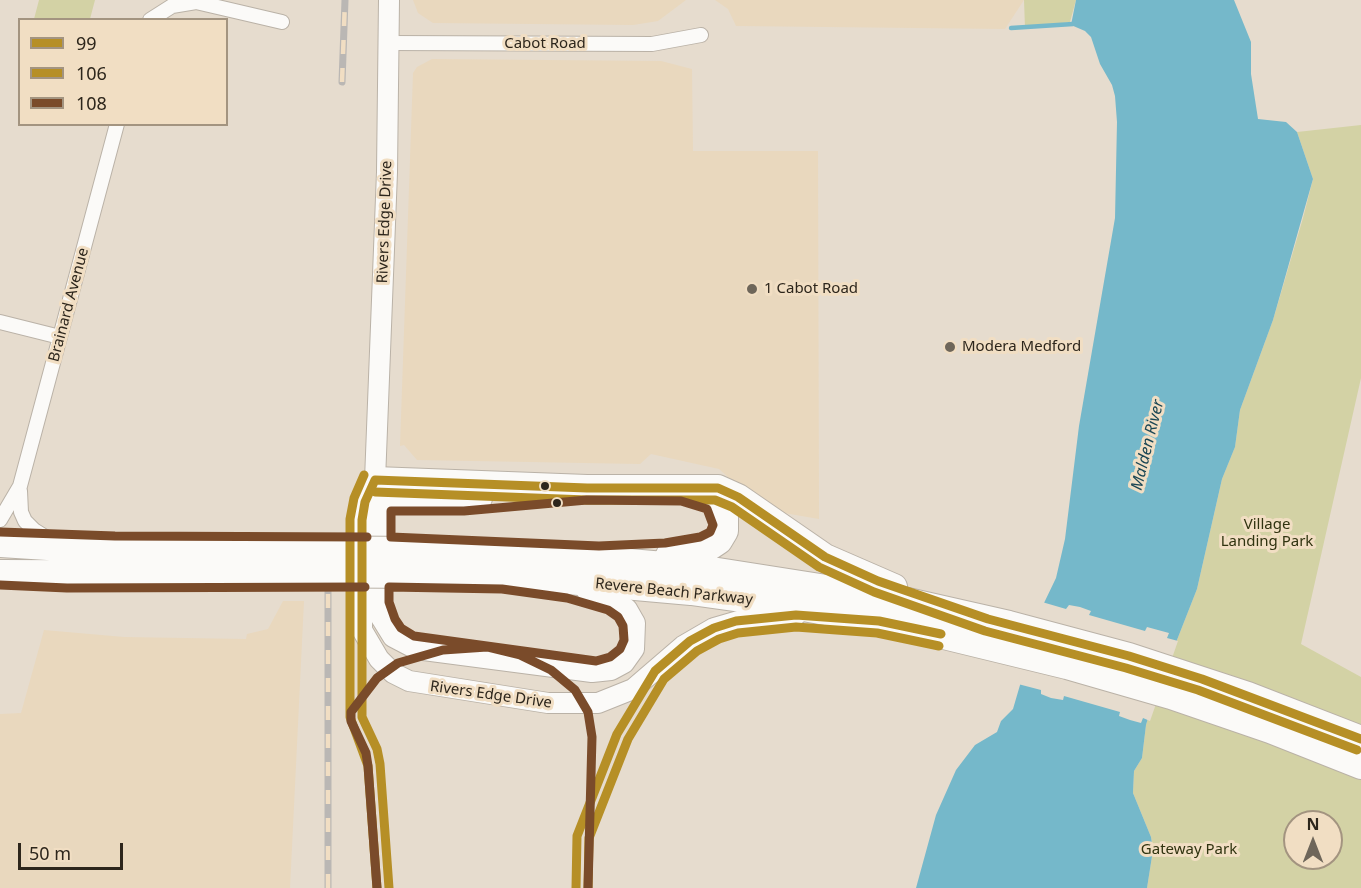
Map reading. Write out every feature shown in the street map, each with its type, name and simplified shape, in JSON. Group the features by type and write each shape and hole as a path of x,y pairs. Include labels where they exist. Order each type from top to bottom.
{"highway":[{"path":"373,492 463,499 587,488 709,487 727,490 832,561 878,581 988,619"},
{"path":"599,558 684,553 704,549 719,542 726,526 718,504 701,493 676,488"},
{"name":"Revere Beach Parkway","path":"0,544 63,548 426,550 599,558 699,568 826,586 988,619 1129,656 1224,687 1361,739"},
{"name":"Revere Beach Parkway","path":"0,573 504,577 700,593 879,621 1093,673 1217,711 1361,766"}],"main road":[{"name":"Rivers Edge Drive","path":"389,0 373,492 377,604 384,625 398,641 423,650 592,672 616,668 630,656 636,642 635,623 627,609 614,599 570,586 504,577"},
{"name":"Rivers Edge Drive","path":"373,492 362,520 362,630 368,645 388,669 402,679 423,686 548,703 589,704 616,698 633,689 690,641 729,623 796,615 879,621"}],"street":[{"path":"153,18 172,6 196,2 282,22"},
{"name":"Cabot Road","path":"389,43 652,44 701,35"},
{"name":"Brainard Avenue","path":"0,520 16,506 116,126"},
{"path":"0,322 60,338"},
{"path":"16,506 27,524 63,548"}],"shaded area":[{"path":"413,0 686,0 658,21 633,25 433,23 418,13"},
{"path":"715,0 1024,0 1005,29 736,26 728,9"},
{"path":"432,59 661,61 692,69 693,151 818,151 819,519 784,513 745,492 719,469 651,454 640,464 417,460 404,445 400,446 413,73 417,67"},
{"path":"283,601 304,601 290,888 0,888 0,714 21,713 44,630 124,637 246,639 247,634 268,629"}],"green space":[{"path":"39,0 95,0 90,18 34,18"},
{"path":"1024,0 1076,0 1070,22 1025,28"},
{"path":"1361,125 1361,378 1301,644 1361,677 1361,888 1147,888 1153,850 1151,837 1133,793 1134,771 1142,758 1146,725 1153,701 1197,589 1222,479 1235,447 1240,410 1273,320 1313,179 1297,132"}],"water":[{"name":"Malden River","path":"1076,0 1234,0 1251,42 1251,74 1258,119 1286,122 1297,132 1313,179 1273,320 1240,410 1235,447 1222,479 1197,589 1153,701 1146,725 1142,758 1134,771 1133,793 1151,837 1153,850 1147,888 916,888 936,815 956,770 975,745 997,732 1001,721 1013,709 1044,603 1056,578 1065,539 1079,426 1115,218 1117,122 1112,85 1100,64 1091,37 1085,31 1071,25"}],"pier":[{"path":"1042,602 1066,609 1069,605 1080,607 1091,611 1089,615 1145,631 1147,627 1169,633 1167,638 1178,641 1150,721 1143,718 1141,723 1130,720 1119,716 1120,712 1064,696 1063,700 1051,698 1041,694 1041,690 1018,684"}],"waterway":[{"path":"1011,28 1073,24"}],"railway":[{"path":"342,82 345,0"},
{"path":"328,559 328,888"}],"transit line":[{"name":"106","path":"364,475 354,498 350,519 350,717 368,766 377,888"},
{"name":"99","path":"375,480 587,488 718,488 738,497 825,557 878,581 988,619 1129,656 1202,679 1361,739"},
{"name":"99","path":"375,480 365,502 362,520 362,717 377,749 380,764 389,888"},
{"name":"106","path":"375,492 587,500 715,500 732,507 819,567 874,592 985,631 1126,668 1198,690 1357,750"},
{"name":"108","path":"587,500 681,501 707,509 713,525 710,532 700,537 665,543 599,546 391,537 391,511 464,511 587,500"},
{"name":"108","path":"0,532 115,536 367,537"},
{"name":"108","path":"0,585 67,588 365,587"},
{"name":"108","path":"389,587 502,589 567,598 608,610 618,617 623,626 624,640 620,649 610,657 596,661 414,636 401,628 395,619 389,602 389,587"},
{"name":"99","path":"576,888 577,836 617,734 655,671 690,641 714,628 736,621 796,615 879,621 941,634"},
{"name":"106","path":"588,888 589,838 628,739 664,679 697,651 719,639 738,633 796,627 877,633 939,646"},
{"name":"108","path":"377,888 368,766 366,753 351,721 351,712 377,678 398,663 443,650 487,647 520,655 551,670 575,690 588,712 592,737 588,888"}],"place":[{"name":"1 Cabot Road","path":"752,289"},
{"name":"Modera Medford","path":"950,347"}],"park label":[{"name":"Village Landing Park","path":"1267,534"},
{"name":"Gateway Park","path":"1189,850"}]}
